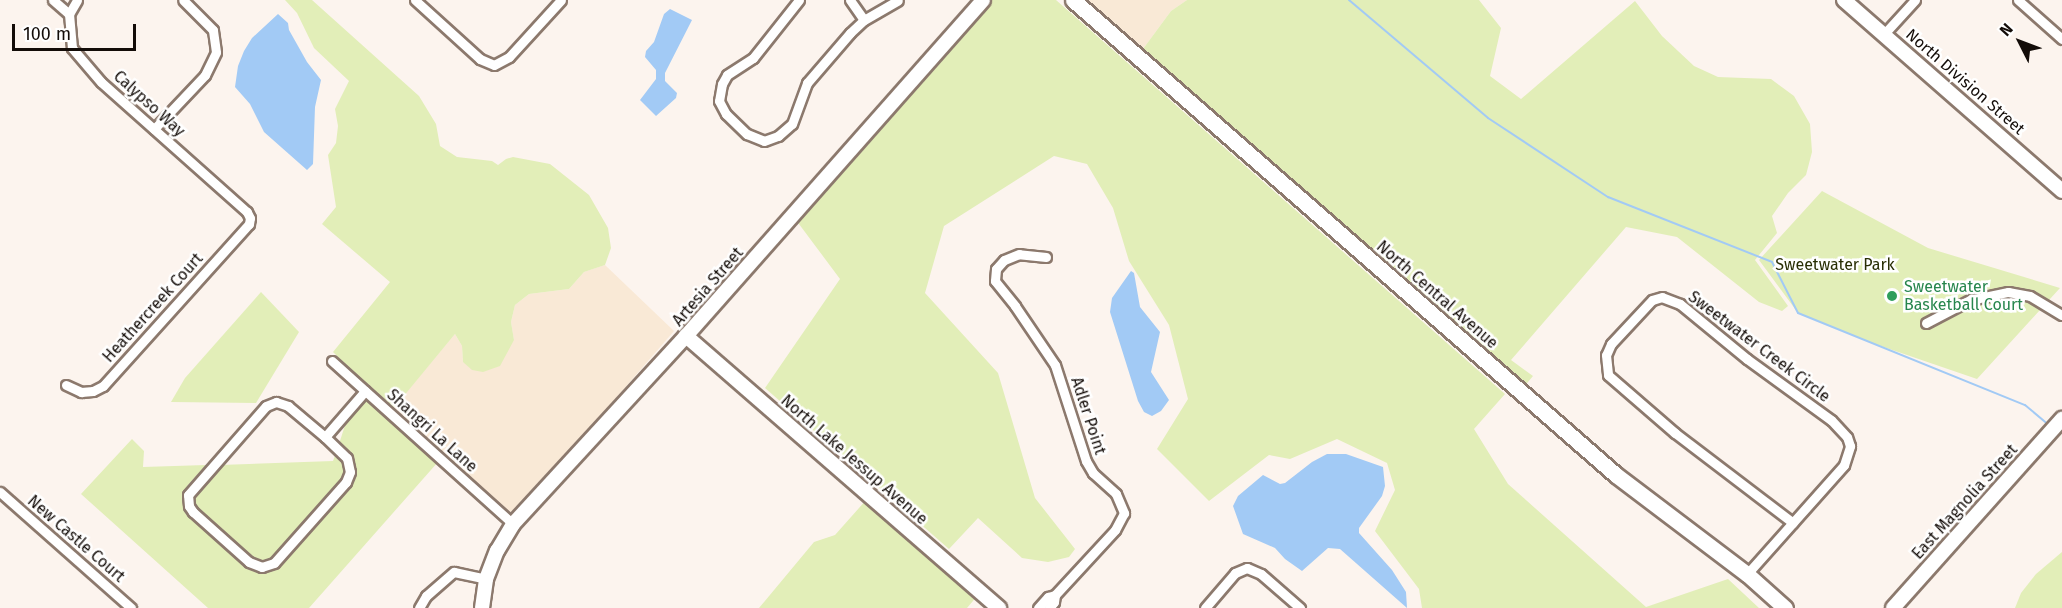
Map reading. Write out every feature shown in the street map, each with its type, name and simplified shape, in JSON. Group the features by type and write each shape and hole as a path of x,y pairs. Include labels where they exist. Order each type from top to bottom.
{"main road":[{"name":"North Central Avenue","path":"1073,0 1616,475 1747,574 1785,608"}],"street":[{"path":"53,0 69,14 78,0"},
{"path":"154,129 205,75 216,52 213,30 183,0"},
{"path":"415,0 480,59 494,65 509,57 561,0"},
{"path":"800,0 753,58 727,75 722,84 719,101 726,114 747,134 764,141 778,136 792,124 807,83 864,20 898,0"},
{"path":"850,0 864,20"},
{"name":"Artesia Street","path":"482,608 486,579 497,551 513,524 686,336 983,0"},
{"name":"North Division Street","path":"1844,0 2062,191"},
{"path":"1884,34 1915,0"},
{"path":"2018,0 2062,39"},
{"name":"Calypso Way","path":"69,14 72,48 101,82 247,212 250,218"},
{"name":"Heathercreek Court","path":"66,385 81,392 93,391 103,386 249,224 250,218"},
{"name":"Adler Point","path":"1046,257 1019,254 1004,260 994,273 995,282 1015,306 1055,365 1086,461 1093,473 1116,494 1124,513 1115,530 1055,595 1054,602 1049,608"},
{"path":"1926,323 1970,300 2008,292 2030,296 2062,315"},
{"name":"Sweetwater Creek Circle","path":"1747,574 1793,523 1844,465 1849,456 1847,436 1831,420 1747,359 1680,304 1662,297 1652,300 1611,344 1606,355 1608,375 1675,433 1793,523"},
{"name":"North Lake Jessup Avenue","path":"686,336 999,608"},
{"name":"Shangri La Lane","path":"332,362 513,524"},
{"path":"325,437 365,391"},
{"path":"282,402 325,437 347,458 349,477 274,563 262,567 254,566 189,506 188,495 192,489 270,403 282,402"},
{"name":"East Magnolia Street","path":"1893,608 2057,424"},
{"name":"New Castle Court","path":"0,492 131,608"},
{"path":"1205,608 1235,573 1247,568 1261,574 1300,608"},
{"path":"419,608 426,596 454,572 486,579"},
{"path":"1038,608 1048,597 1055,595"}],"shaded area":[{"path":"1079,0 1187,0 1171,11 1140,53"},
{"path":"605,265 674,331 515,515 496,503 392,409 455,334 462,346 463,362 514,340 511,322 515,305 529,294 569,289 584,272"}],"green space":[{"path":"285,0 312,0 419,96 436,124 440,146 457,157 492,161 498,165 513,157 550,164 589,195 608,228 611,248 605,265 584,272 569,289 529,294 515,305 511,322 514,340 500,366 483,372 472,370 463,362 462,346 455,334 393,409 400,417 333,352 390,282 322,224 336,207 328,155 336,143 338,126 335,109 349,81 314,48 297,13"},
{"path":"991,0 1056,0 1505,394 1474,429 1508,484 1646,607 1728,579 1759,608 1422,608 1419,589 1375,531 1395,490 1387,463 1337,439 1290,459 1269,455 1209,501 1157,449 1188,399 1169,325 1129,261 1113,208 1087,164 1054,156 944,226 925,293 998,373 1035,498 1075,549 1069,557 1048,562 1022,558 978,518 949,549 765,388 840,279 796,220"},
{"path":"1187,0 1479,0 1501,28 1490,76 1521,99 1635,1 1662,36 1694,66 1718,77 1771,79 1794,96 1810,124 1812,152 1806,175 1788,193 1772,216 1777,233 1755,260 1788,306 1782,311 1759,302 1677,237 1626,227 1511,360 1533,376 1523,388 1140,53 1171,11"},
{"name":"Sweetwater Park","path":"1822,191 1928,248 2060,288 1977,379 1872,343 1798,313 1759,260"},
{"path":"261,292 299,332 256,403 171,402 185,378"},
{"path":"366,398 438,462 309,608 208,608 81,494 132,439 144,451 143,467 206,465 188,485 184,495 247,566 254,570 270,570 278,566 353,479 355,471 351,457 339,444 347,419"},
{"path":"336,453 343,460 345,471 342,479 271,559 266,561 252,559 194,505 196,491 220,465 333,461"},
{"path":"867,499 978,595 967,608 759,608 814,542 835,535"},
{"path":"2062,552 2062,608 2015,608 2021,593 2036,574"}],"water":[{"path":"670,9 692,20 665,73 665,81 677,93 676,98 656,116 640,100 656,79 656,70 645,57 646,51 654,42 664,14"},
{"path":"278,14 288,23 289,30 307,62 321,80 315,107 313,164 307,170 264,132 250,104 235,87 238,66 244,51 252,38"},
{"path":"1131,271 1134,273 1140,307 1160,332 1151,372 1169,400 1161,411 1152,416 1144,412 1138,401 1110,312 1112,298"},
{"path":"1327,454 1346,454 1383,467 1385,486 1382,496 1359,528 1359,533 1392,570 1406,592 1407,608 1340,549 1328,548 1302,571 1285,559 1275,548 1243,534 1233,506 1238,496 1263,475 1280,484 1285,483 1312,462"}],"waterway":[{"path":"1349,0 1488,118 1608,197 1772,262 1798,313 2025,405 2050,426"}],"place":[{"name":"Sweetwater Basketball Court","path":"1892,296"}]}
